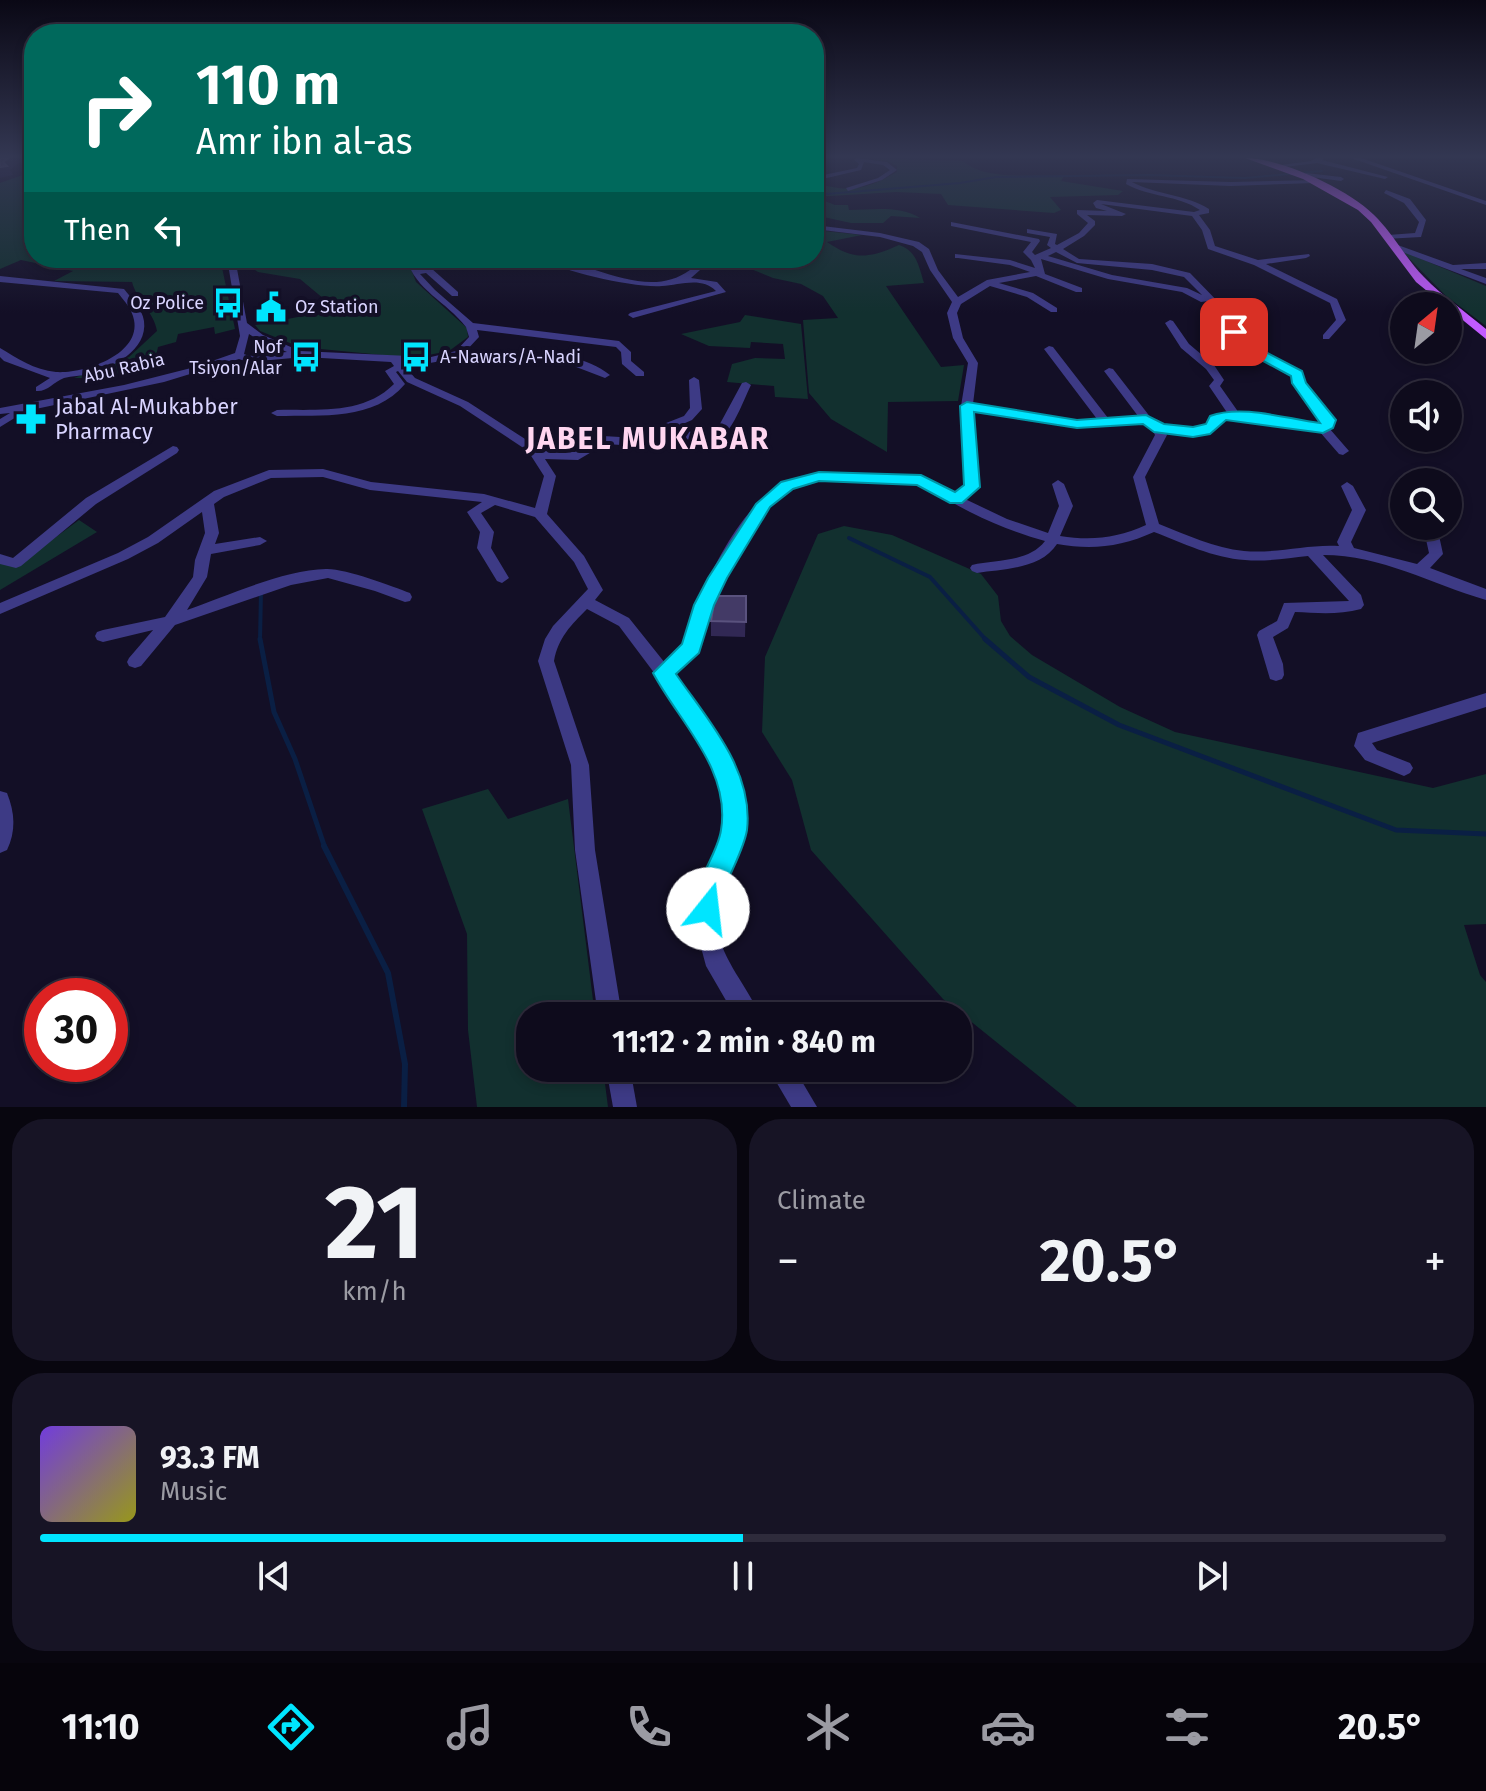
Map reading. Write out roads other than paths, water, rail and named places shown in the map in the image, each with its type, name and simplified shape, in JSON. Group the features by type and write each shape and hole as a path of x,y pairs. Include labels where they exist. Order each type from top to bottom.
{"main road":[{"path":"1363,210 1392,242 1405,264 1432,292 1486,335"}],"street":[{"path":"1037,258 1087,231 1092,223 1080,212 1122,214 1110,210"},
{"path":"1160,210 1194,214 1206,211 1204,210"},
{"path":"1392,242 1418,235 1423,222 1414,210"},
{"path":"1194,214 1206,230 1208,244 1257,263 1334,301 1341,320 1326,337"},
{"path":"954,224 1036,241 1027,252 1037,258 1111,277 1184,290 1213,301"},
{"path":"824,228 893,237 916,244 926,251 934,270 957,302"},
{"path":"1030,231 1054,236 1050,244 1070,258 1086,263 1152,267 1187,275 1223,312 1219,319 1246,346 1297,374 1299,383 1328,420 1323,428"},
{"path":"1392,242 1433,263 1486,281"},
{"path":"958,256 1027,267 1079,290"},
{"path":"1257,263 1306,256"},
{"path":"1037,258 1041,269 1039,274"},
{"path":"1433,263 1486,266"},
{"path":"233,268 243,324 240,352 254,359"},
{"path":"413,268 423,286 471,326 619,344 626,352 626,362 640,374"},
{"path":"575,268 603,277 664,283 684,279 694,273 695,268"},
{"path":"414,272 428,270 455,294"},
{"path":"956,500 972,487 967,406 973,363 958,338 952,313 957,302 990,282 1039,274"},
{"path":"0,279 121,291 140,317 142,325 137,341 123,354 79,373 60,376 42,373 3,357 0,351"},
{"path":"633,315 722,292 714,284 684,279"},
{"path":"990,282 1030,295 1054,310"},
{"path":"1170,323 1185,346 1210,367 1219,380 1214,386 1235,416"},
{"path":"243,324 252,333 304,354"},
{"path":"453,356 471,343 471,326"},
{"path":"266,356 278,350 274,343"},
{"name":"Abu Rabia","path":"208,367 240,352 274,343"},
{"path":"1049,349 1106,423"},
{"path":"266,356 304,354 398,364 453,356 493,360 543,356 585,366 605,375"},
{"name":"Abu Rabia","path":"0,411 266,356"},
{"path":"277,413 373,406 391,397 400,384 390,371 398,364"},
{"path":"398,364 411,380 475,410 537,455 550,476 540,514"},
{"path":"1109,371 1146,419 1160,429 1205,431 1212,427 1215,420 1235,416 1323,428 1343,451"},
{"path":"40,389 60,376"},
{"path":"537,455 578,456 603,440 639,442 688,418 696,409 694,380"},
{"path":"665,427 708,441 720,435 746,385"},
{"path":"967,406 1077,424 1146,419"},
{"path":"0,424 25,408"},
{"path":"1153,527 1139,477 1161,435 1160,429"},
{"path":"0,559 16,563 91,501 173,450"},
{"path":"0,609 123,556 153,540 207,502 269,474 305,471 370,486 493,501 540,514 567,542 592,577 596,590 554,632 547,647 546,661 580,765 585,850 608,1002"},
{"path":"664,673 691,648 704,605 750,524 764,504 787,485 819,477 921,480 956,500 1024,530 1078,544 1137,537 1153,527"},
{"path":"977,568 1032,557 1045,550 1066,506 1058,484"},
{"path":"1347,486 1359,510 1344,542 1350,552"},
{"path":"493,501 474,512 487,532 484,548 502,578"},
{"path":"135,662 170,621 200,577 212,533 207,502"},
{"path":"1153,527 1228,554 1258,556 1311,550 1350,552 1420,569 1486,595"},
{"path":"1420,569 1436,554 1433,540"},
{"path":"206,550 260,541"},
{"path":"1276,675 1277,661 1266,643 1265,635 1283,624 1289,607 1356,605 1356,599 1311,550"},
{"path":"103,636 170,621 289,580 328,573 405,597"},
{"path":"586,602 624,622 664,673 723,763 733,802 734,830 710,893 706,925 714,958 740,1002"},
{"path":"1404,768 1371,755 1363,746 1364,738 1486,700"},
{"path":"0,799 4,838 0,844"},
{"path":"621,1082 625,1107"},
{"path":"789,1082 805,1107"}],"waterway":[{"path":"849,538 930,577 986,640"},
{"path":"260,639 261,591"},
{"path":"260,639 274,712 295,759 325,848"},
{"path":"986,640 1029,677 1119,725 1396,830 1486,834"},
{"path":"325,848 388,973 405,1064 404,1107"}],"place":[{"name":"Oz Police","path":"228,303"},
{"name":"Oz Station","path":"271,307"},
{"name":"Nof Tsiyon/Alar","path":"306,357"},
{"name":"A-Nawars/A-Nadi","path":"416,357"},
{"name":"Jabal Al-Mukabber Pharmacy","path":"31,419"}],"district":[{"name":"JABEL MUKABAR","path":"648,439"}]}
